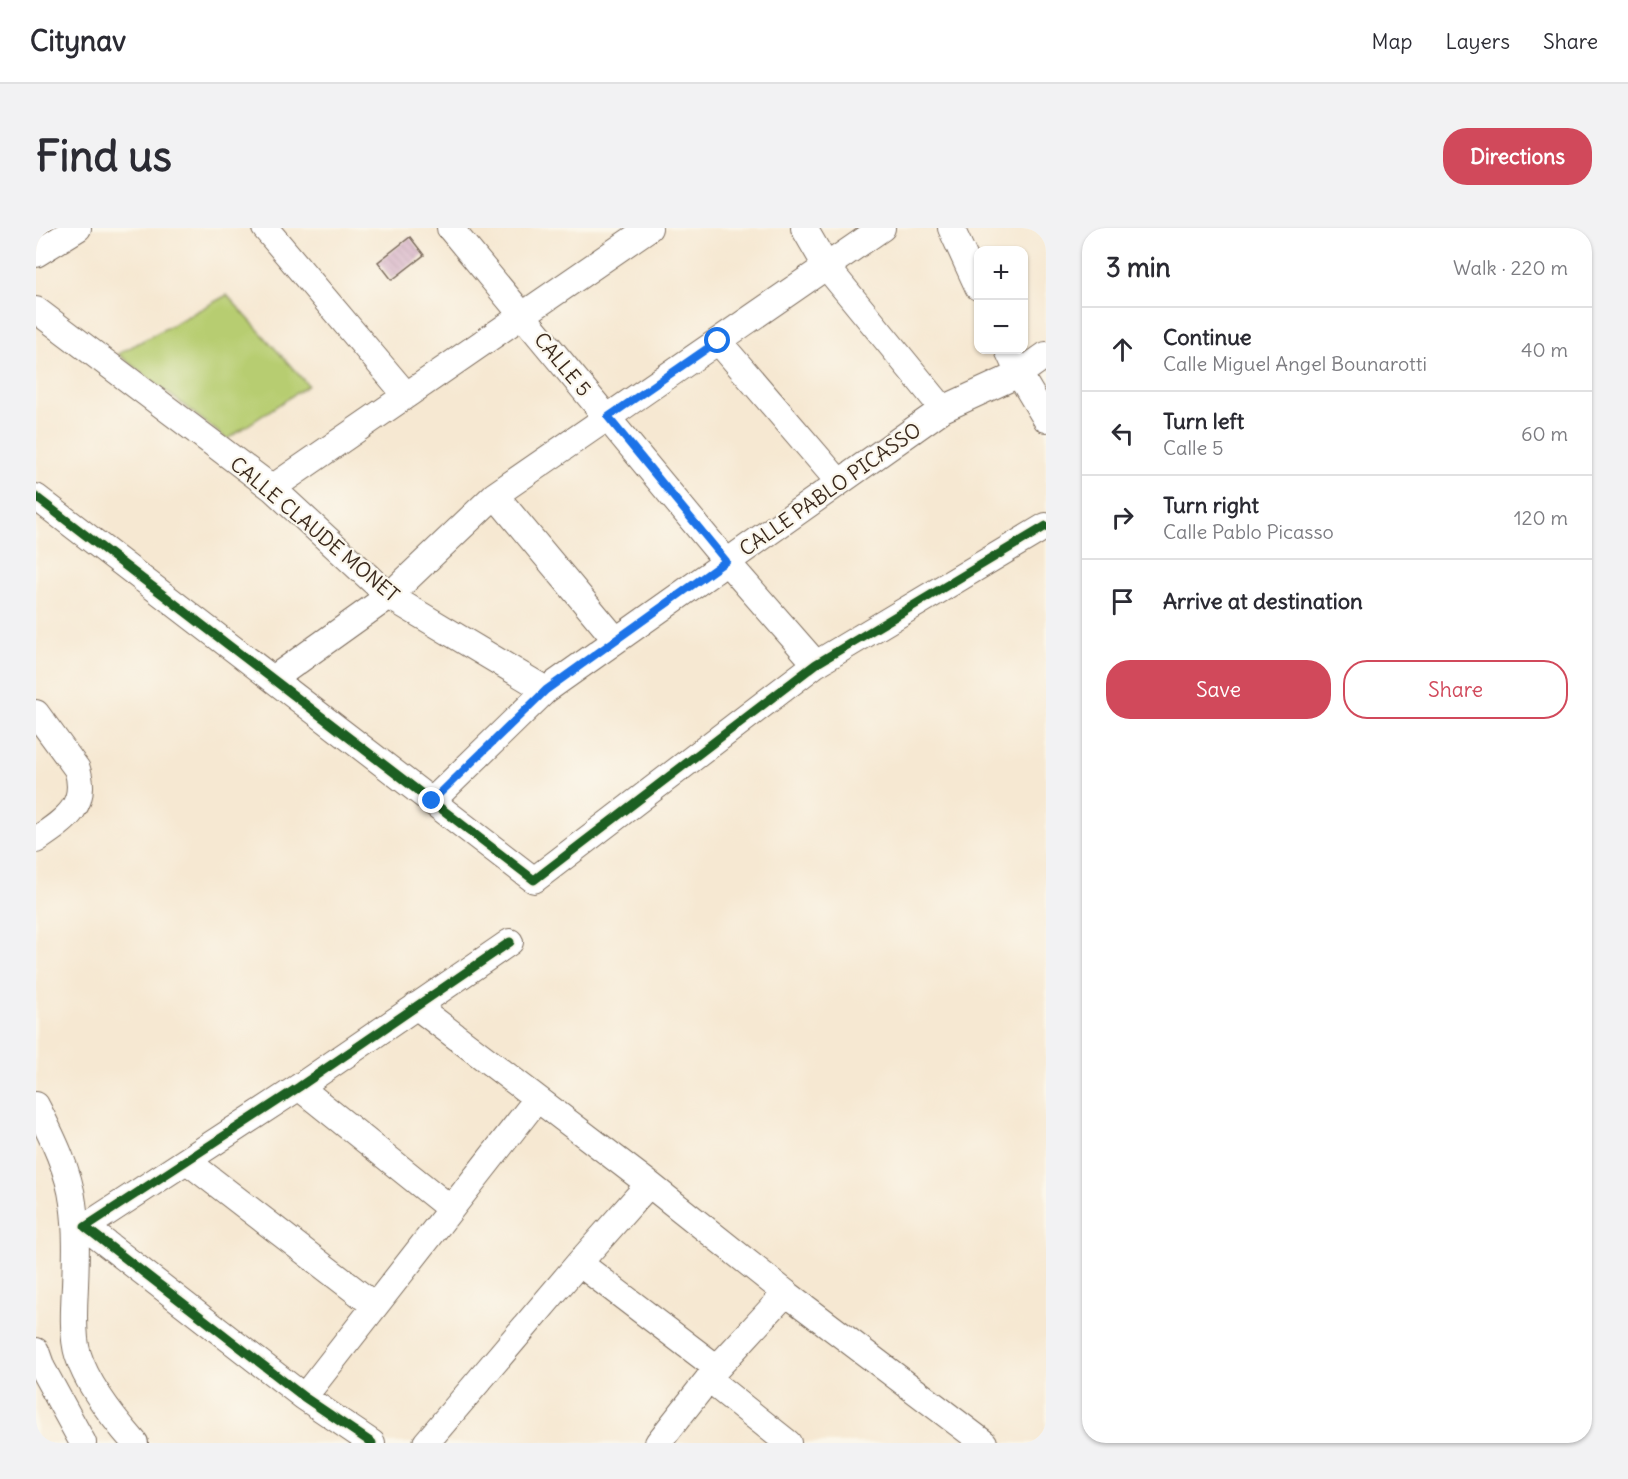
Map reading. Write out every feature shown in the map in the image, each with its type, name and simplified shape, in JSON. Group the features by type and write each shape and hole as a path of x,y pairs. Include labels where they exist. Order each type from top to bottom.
{"street":[{"path":"36,254 78,228"},
{"path":"265,228 406,395"},
{"name":"CALLE 5","path":"450,228 726,561 816,664"},
{"path":"804,228 826,266 943,409"},
{"path":"273,679 389,596 495,495 882,228"},
{"path":"951,228 974,278"},
{"path":"272,488 522,315 638,231"},
{"name":"CALLE CLAUDE MONET","path":"36,310 272,488 389,596 546,690"},
{"path":"718,341 839,482"},
{"path":"1010,354 1046,419"},
{"name":"CALLE PABLO PICASSO","path":"432,801 546,690 943,409 1019,374 1046,355"},
{"path":"495,495 616,640"},
{"path":"36,497 534,880 816,664 1046,526"},
{"path":"36,712 77,768 80,778 79,796 71,813 36,840"},
{"path":"372,1443 304,1397 85,1227 299,1087 510,942"},
{"path":"416,1006 649,1184 786,1293 984,1443"},
{"path":"299,1087 451,1209"},
{"path":"304,1397 537,1099"},
{"path":"36,1105 54,1142 69,1182 73,1201 74,1317 78,1354 94,1388 135,1443"},
{"path":"187,1161 375,1306"},
{"path":"426,1443 649,1184"},
{"path":"579,1263 712,1374 788,1443"},
{"path":"658,1443 712,1374 786,1293"},
{"path":"36,1351 42,1368 83,1443"}],"green space":[{"path":"227,295 308,385 227,439 118,354"}],"building":[{"path":"410,237 424,255 392,280 378,262"}],"cycle path":[{"path":"36,497 534,880 816,664 1046,526"},
{"path":"372,1443 304,1397 85,1227 299,1087 510,942"}],"route":[{"path":"432,801 546,690 726,561 608,417 718,341"}]}
